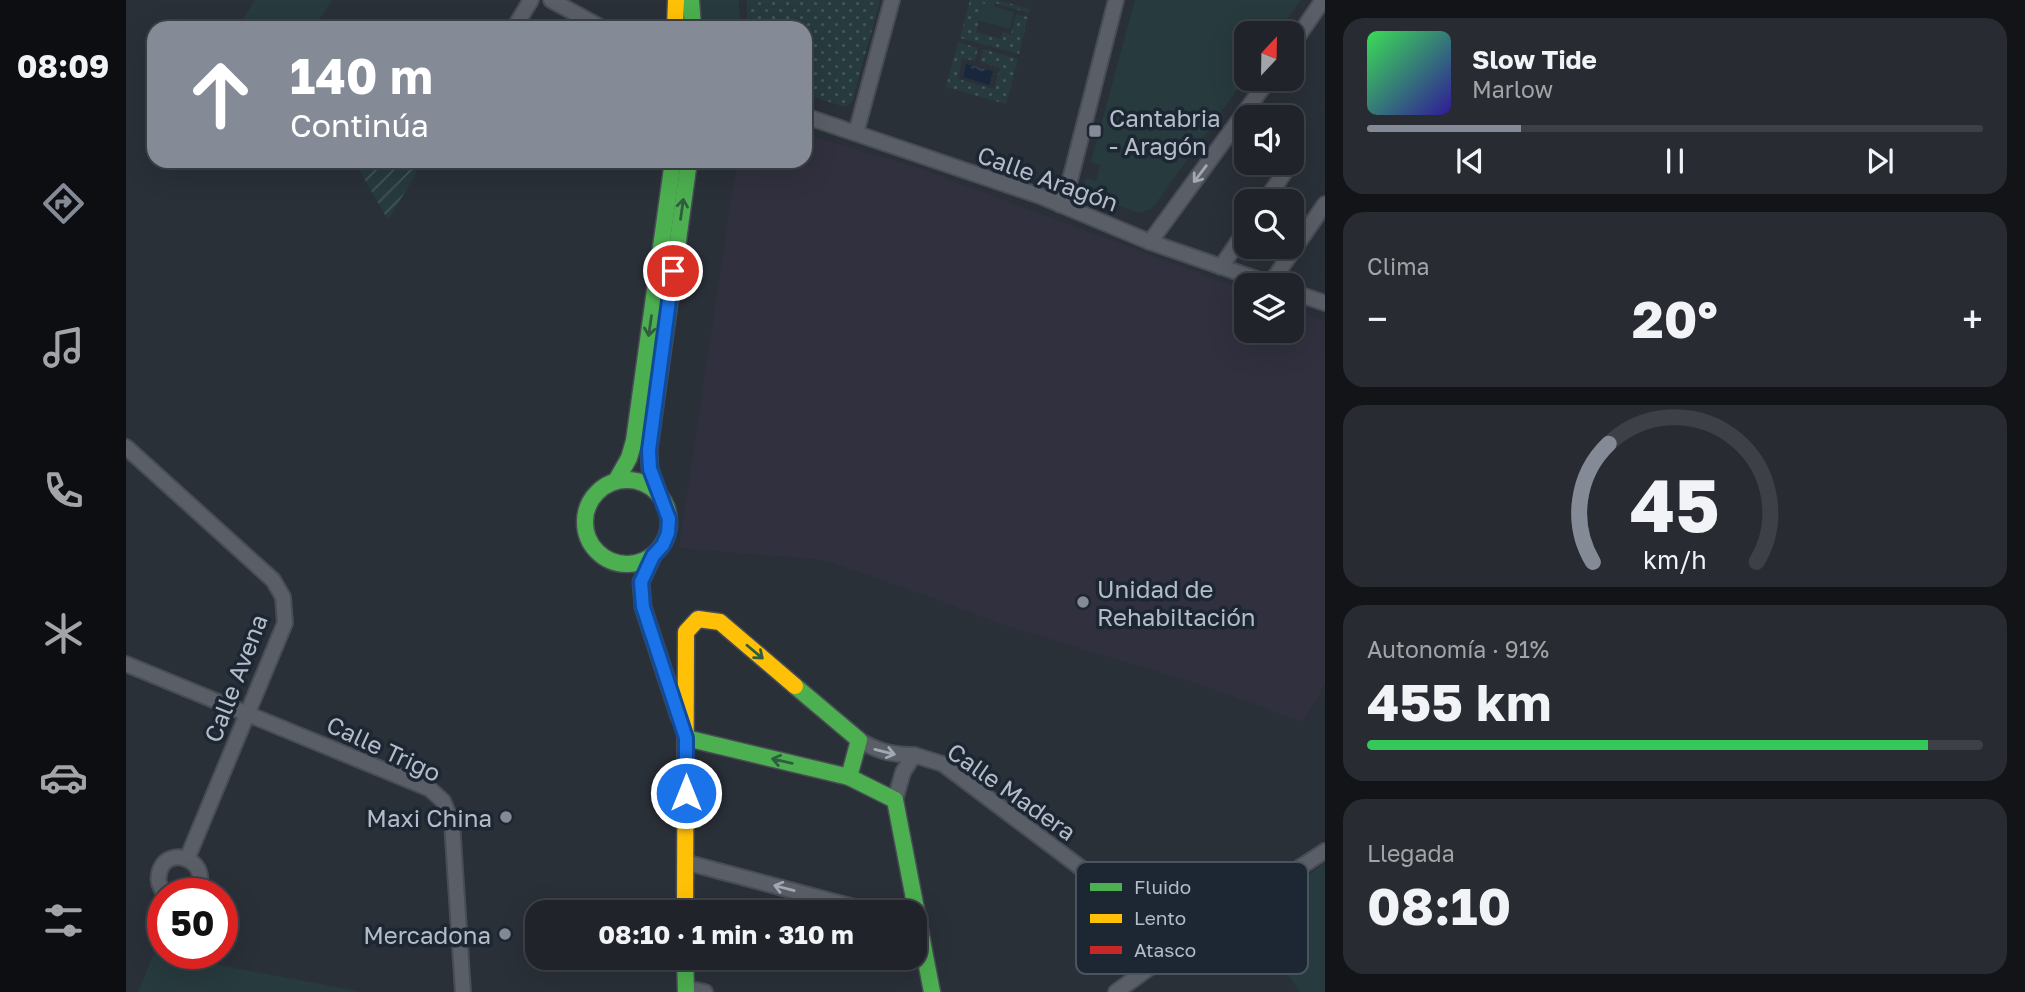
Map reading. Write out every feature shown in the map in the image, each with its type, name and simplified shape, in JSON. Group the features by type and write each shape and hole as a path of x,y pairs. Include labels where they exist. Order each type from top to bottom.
{"main road":[{"path":"676,0 676,21"},
{"path":"691,0 692,21"},
{"path":"616,481 629,458 634,442 672,168"},
{"path":"686,738 643,607 641,582 668,533 669,519 650,469 649,450 687,168"},
{"path":"643,607 622,575 590,545 584,519 587,506 594,495 604,486 616,481 639,481 659,494"},
{"path":"599,555 626,565 653,556"},
{"path":"685,900 686,632 698,619 720,622 859,740 849,777"},
{"path":"686,738 849,777 895,800 913,900"},
{"path":"927,969 932,992"},
{"path":"685,970 686,990"}],"street":[{"path":"518,21 531,0"},
{"path":"551,0 589,21"},
{"path":"856,134 892,0"},
{"path":"1060,205 1070,180 1116,0"},
{"path":"1304,29 1324,0"},
{"path":"1150,242 1260,91"},
{"name":"Calle Aragón","path":"812,118 1060,205 1150,242 1238,273"},
{"path":"1280,273 1325,204"},
{"path":"1221,267 1234,248"},
{"path":"1304,296 1325,303"},
{"name":"Calle Avena","path":"126,447 273,580 283,597 285,623 187,859"},
{"name":"Calle Trigo","path":"126,664 430,789 443,801 452,823 463,992"},
{"name":"Calle Madera","path":"859,740 876,751 914,755 943,764 1076,864"},
{"name":"Calle Madera","path":"895,800 904,772 914,755"},
{"path":"1307,862 1325,850"},
{"path":"159,878 159,870 168,860 174,858 187,859 193,863 200,878"},
{"path":"685,862 828,900"},
{"path":"1116,992 1141,974"},
{"path":"686,990 705,992"}],"shaded area":[{"path":"812,136 918,168 1234,286 1234,343 1304,343 1304,313 1325,321 1325,684 1303,722 1202,685 998,623 824,560 679,548 736,168 812,168"}],"green space":[{"path":"255,0 332,0 318,21 242,21"},
{"path":"698,0 739,0 740,21 699,21"},
{"path":"747,0 880,0 852,102 845,107 812,96 812,21 747,21"},
{"path":"970,0 997,0 1030,9 1029,13 995,3 994,7 981,3 976,32 1001,39 1003,32 1011,35 1016,14 1028,17 1019,54 960,38"},
{"path":"1135,0 1301,0 1286,21 1234,21 1236,91 1152,209 1139,213 1090,195 1084,183 1086,178 1096,181 1100,165 1091,162"},
{"path":"981,3 1014,12 1010,29 976,20"},
{"path":"958,42 978,48 975,61 962,58 958,79 994,89 1000,68 980,62 983,49 1018,59 1006,104 946,87"},
{"path":"358,168 411,168 417,172 388,220"},
{"path":"1325,863 1325,992 1300,992 1288,974 1308,974 1308,875"},
{"path":"147,969 238,969 363,992 138,992"}],"water":[{"path":"966,64 993,71 989,85 963,77"}],"traffic: fast":[{"path":"691,0 692,21"},
{"path":"616,481 629,458 634,441 672,168"},
{"path":"659,494 650,469 649,450 688,168"},
{"path":"619,480 635,480 651,487 662,498 669,514 669,522 666,538 657,552 635,564 619,564 603,557 592,546 585,530 585,514 592,498 603,487 619,480"},
{"path":"795,686 859,740 849,777"},
{"path":"686,738 849,777 895,800 932,992"},
{"path":"685,970 686,992"}],"traffic: slow":[{"path":"675,21 676,0"},
{"path":"685,900 686,632 698,619 720,622 795,686"}],"traffic: jam":[{"path":"653,556 641,582 643,607 679,717"}],"place":[{"name":"Cantabria - Aragón","path":"1095,131"},
{"name":"Unidad de Rehabiltación","path":"1083,602"},
{"name":"Maxi China","path":"506,817"},
{"name":"Mercadona","path":"505,934"}],"route":[{"path":"673,271 649,450 650,469 669,519 668,533 641,582 643,607 686,738 686,793"}]}
